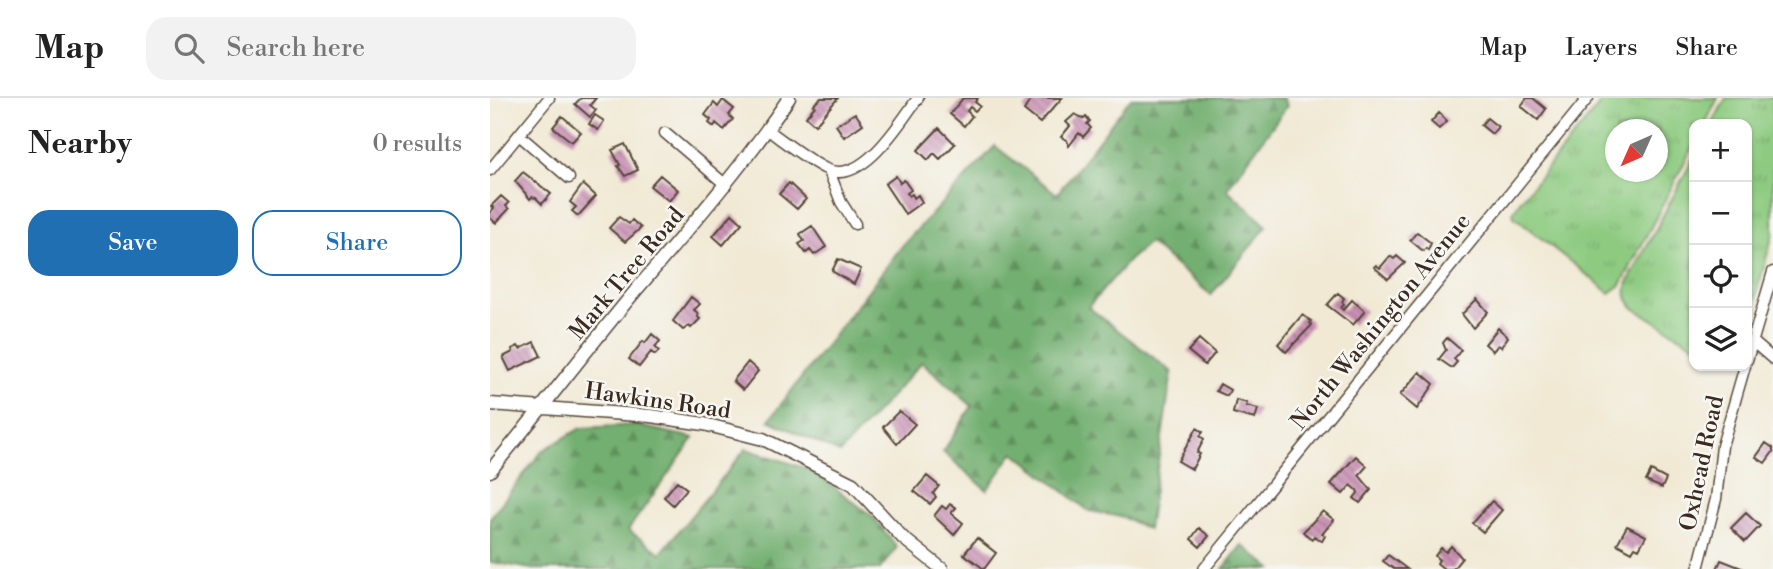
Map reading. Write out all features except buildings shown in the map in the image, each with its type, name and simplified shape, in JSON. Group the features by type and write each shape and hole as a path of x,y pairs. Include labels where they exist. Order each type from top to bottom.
{"street":[{"path":"490,170 549,98"},
{"name":"Mark Tree Road","path":"490,471 635,291 726,185 789,98"},
{"path":"829,171 855,167 877,153 918,98"},
{"name":"North Washington Avenue","path":"1204,569 1588,98"},
{"path":"768,130 829,171 841,202 855,224"},
{"path":"665,133 726,185"},
{"path":"519,135 569,177"},
{"path":"1773,272 1752,341 1773,359"},
{"name":"Oxhead Road","path":"1698,569 1716,499 1722,446 1744,371"},
{"name":"Hawkins Road","path":"490,404 651,416 704,424 763,439 853,484 903,538 942,569"}],"green space":[{"path":"1131,98 1283,98 1287,106 1227,189 1267,226 1211,295 1149,243 1129,260 1088,307 1172,372 1148,529 1122,517 1089,511 1014,452 987,490 943,452 972,406 922,362 840,453 769,420 903,245 995,146 1057,194"},
{"path":"1605,98 1718,98 1708,119 1689,119 1689,154 1621,285 1610,293 1514,217 1513,213"},
{"path":"1726,98 1773,98 1773,233 1752,311 1752,119 1715,119"},
{"path":"1689,166 1689,342 1634,308 1626,293 1628,282"},
{"path":"635,425 694,438 628,530 661,553 746,449 811,470 872,516 897,547 880,569 533,569 490,562 490,518 542,451 581,428"},
{"path":"1242,545 1272,569 1223,569"}]}
